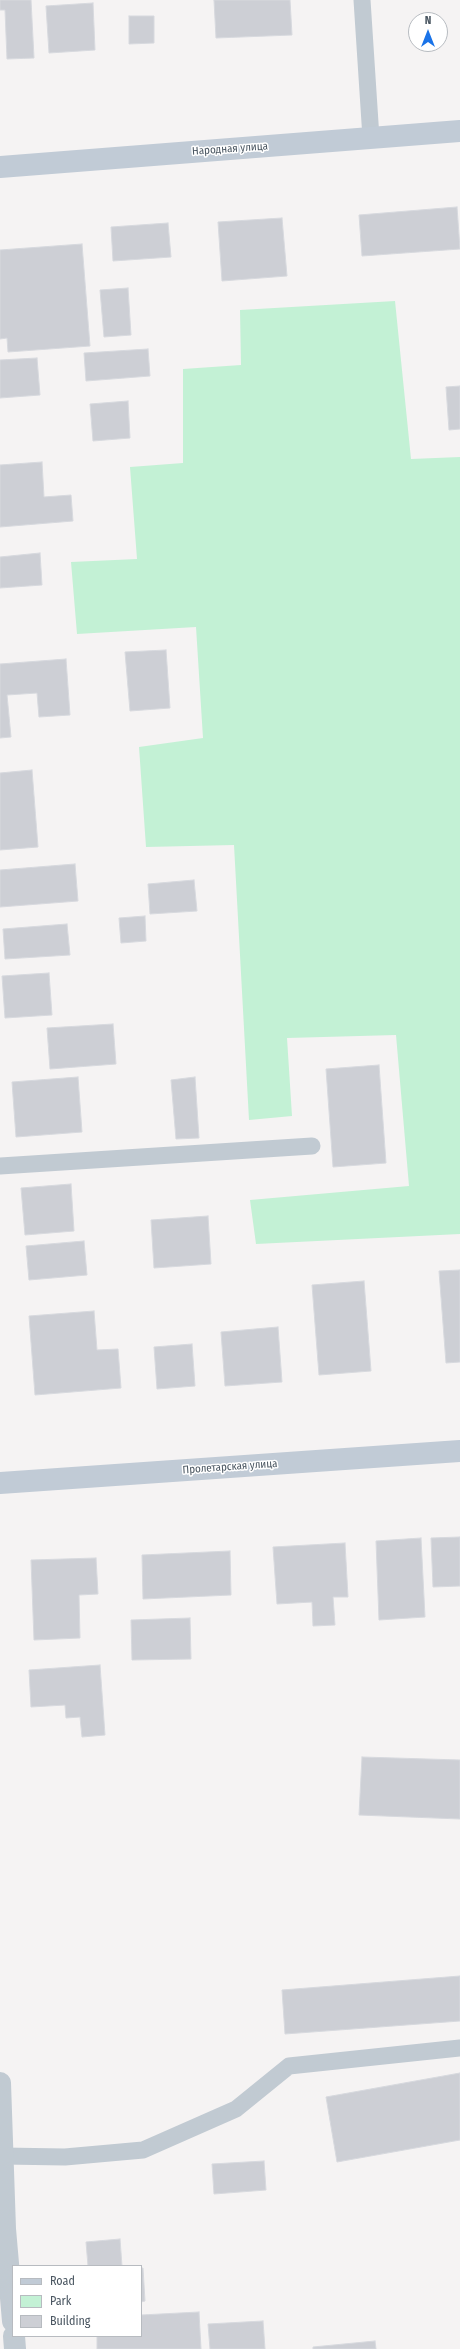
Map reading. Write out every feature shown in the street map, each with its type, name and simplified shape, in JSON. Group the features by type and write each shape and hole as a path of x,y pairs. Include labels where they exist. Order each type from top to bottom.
{"street":[{"name":"Народная улица","path":"0,167 460,131"},
{"name":"Пролетарская улица","path":"0,1483 460,1451"},
{"path":"0,2083 3,2156 3,2230 12,2312"},
{"path":"14,2337 15,2349"}],"lane":[{"path":"362,0 371,138"},
{"path":"0,1166 312,1146"},
{"path":"3,2156 65,2157 143,2150 236,2109 289,2066 460,2048"}],"green space":[{"path":"395,301 411,459 460,457 460,1234 256,1244 250,1200 409,1186 396,1035 287,1038 292,1116 249,1120 234,845 146,847 139,747 203,738 196,627 77,634 71,562 137,559 130,467 183,463 183,369 241,365 240,310"}],"building":[{"path":"0,0 31,0 34,58 7,59 5,10 0,10"},
{"path":"214,0 290,0 292,35 216,38"},
{"path":"93,3 95,50 49,53 46,6"},
{"path":"129,16 154,16 154,43 129,44"},
{"path":"457,207 460,249 362,256 359,215"},
{"path":"282,218 287,276 222,281 218,222"},
{"path":"168,223 171,257 113,261 111,227"},
{"path":"82,244 90,346 8,352 7,338 0,339 0,250"},
{"path":"128,288 131,335 104,337 100,290"},
{"path":"148,349 150,376 86,381 84,353"},
{"path":"37,358 40,395 0,398 0,360"},
{"path":"460,386 460,429 449,430 446,387"},
{"path":"128,401 130,438 93,441 90,404"},
{"path":"42,462 44,497 71,495 73,521 0,527 0,465"},
{"path":"40,553 42,585 0,588 0,557"},
{"path":"166,650 170,708 130,711 125,652"},
{"path":"66,659 70,715 39,717 37,693 7,695 11,737 0,738 0,664"},
{"path":"32,770 38,847 0,850 0,773"},
{"path":"75,864 78,901 0,907 0,870"},
{"path":"194,880 197,911 150,914 148,884"},
{"path":"145,916 146,941 121,943 119,918"},
{"path":"67,924 70,955 5,959 3,929"},
{"path":"49,973 52,1015 5,1018 2,976"},
{"path":"113,1024 116,1064 50,1069 47,1028"},
{"path":"379,1065 386,1163 333,1167 326,1069"},
{"path":"78,1077 82,1132 16,1137 12,1082"},
{"path":"195,1077 199,1138 176,1139 171,1080"},
{"path":"71,1184 74,1231 25,1235 21,1188"},
{"path":"208,1216 211,1264 154,1268 151,1220"},
{"path":"84,1241 87,1275 29,1280 26,1246"},
{"path":"460,1270 460,1362 446,1363 439,1271"},
{"path":"364,1281 371,1371 319,1375 312,1285"},
{"path":"94,1311 97,1350 118,1349 121,1388 35,1395 29,1316"},
{"path":"278,1327 282,1382 225,1386 221,1332"},
{"path":"192,1344 195,1386 157,1389 154,1347"},
{"path":"460,1537 460,1586 433,1587 431,1538"},
{"path":"421,1538 425,1617 379,1620 376,1541"},
{"path":"345,1543 348,1597 333,1597 335,1625 313,1626 312,1602 277,1604 273,1547"},
{"path":"230,1551 231,1595 143,1599 142,1555"},
{"path":"96,1558 98,1594 79,1595 80,1638 34,1640 31,1560"},
{"path":"190,1618 191,1659 132,1660 131,1620"},
{"path":"100,1665 105,1735 82,1737 80,1717 66,1718 65,1705 31,1707 29,1670"},
{"path":"362,1757 460,1760 460,1819 359,1815"},
{"path":"460,1976 460,2021 285,2034 282,1990"},
{"path":"460,2073 460,2140 337,2162 326,2097"},
{"path":"264,2161 266,2190 214,2194 212,2164"},
{"path":"120,2239 122,2265 88,2265 86,2242"},
{"path":"142,2268 143,2268 145,2301 142,2302"},
{"path":"199,2312 201,2349 97,2349 97,2337 142,2337 142,2315"},
{"path":"263,2321 265,2349 210,2349 208,2324"},
{"path":"375,2341 376,2349 313,2349 313,2347"}]}
